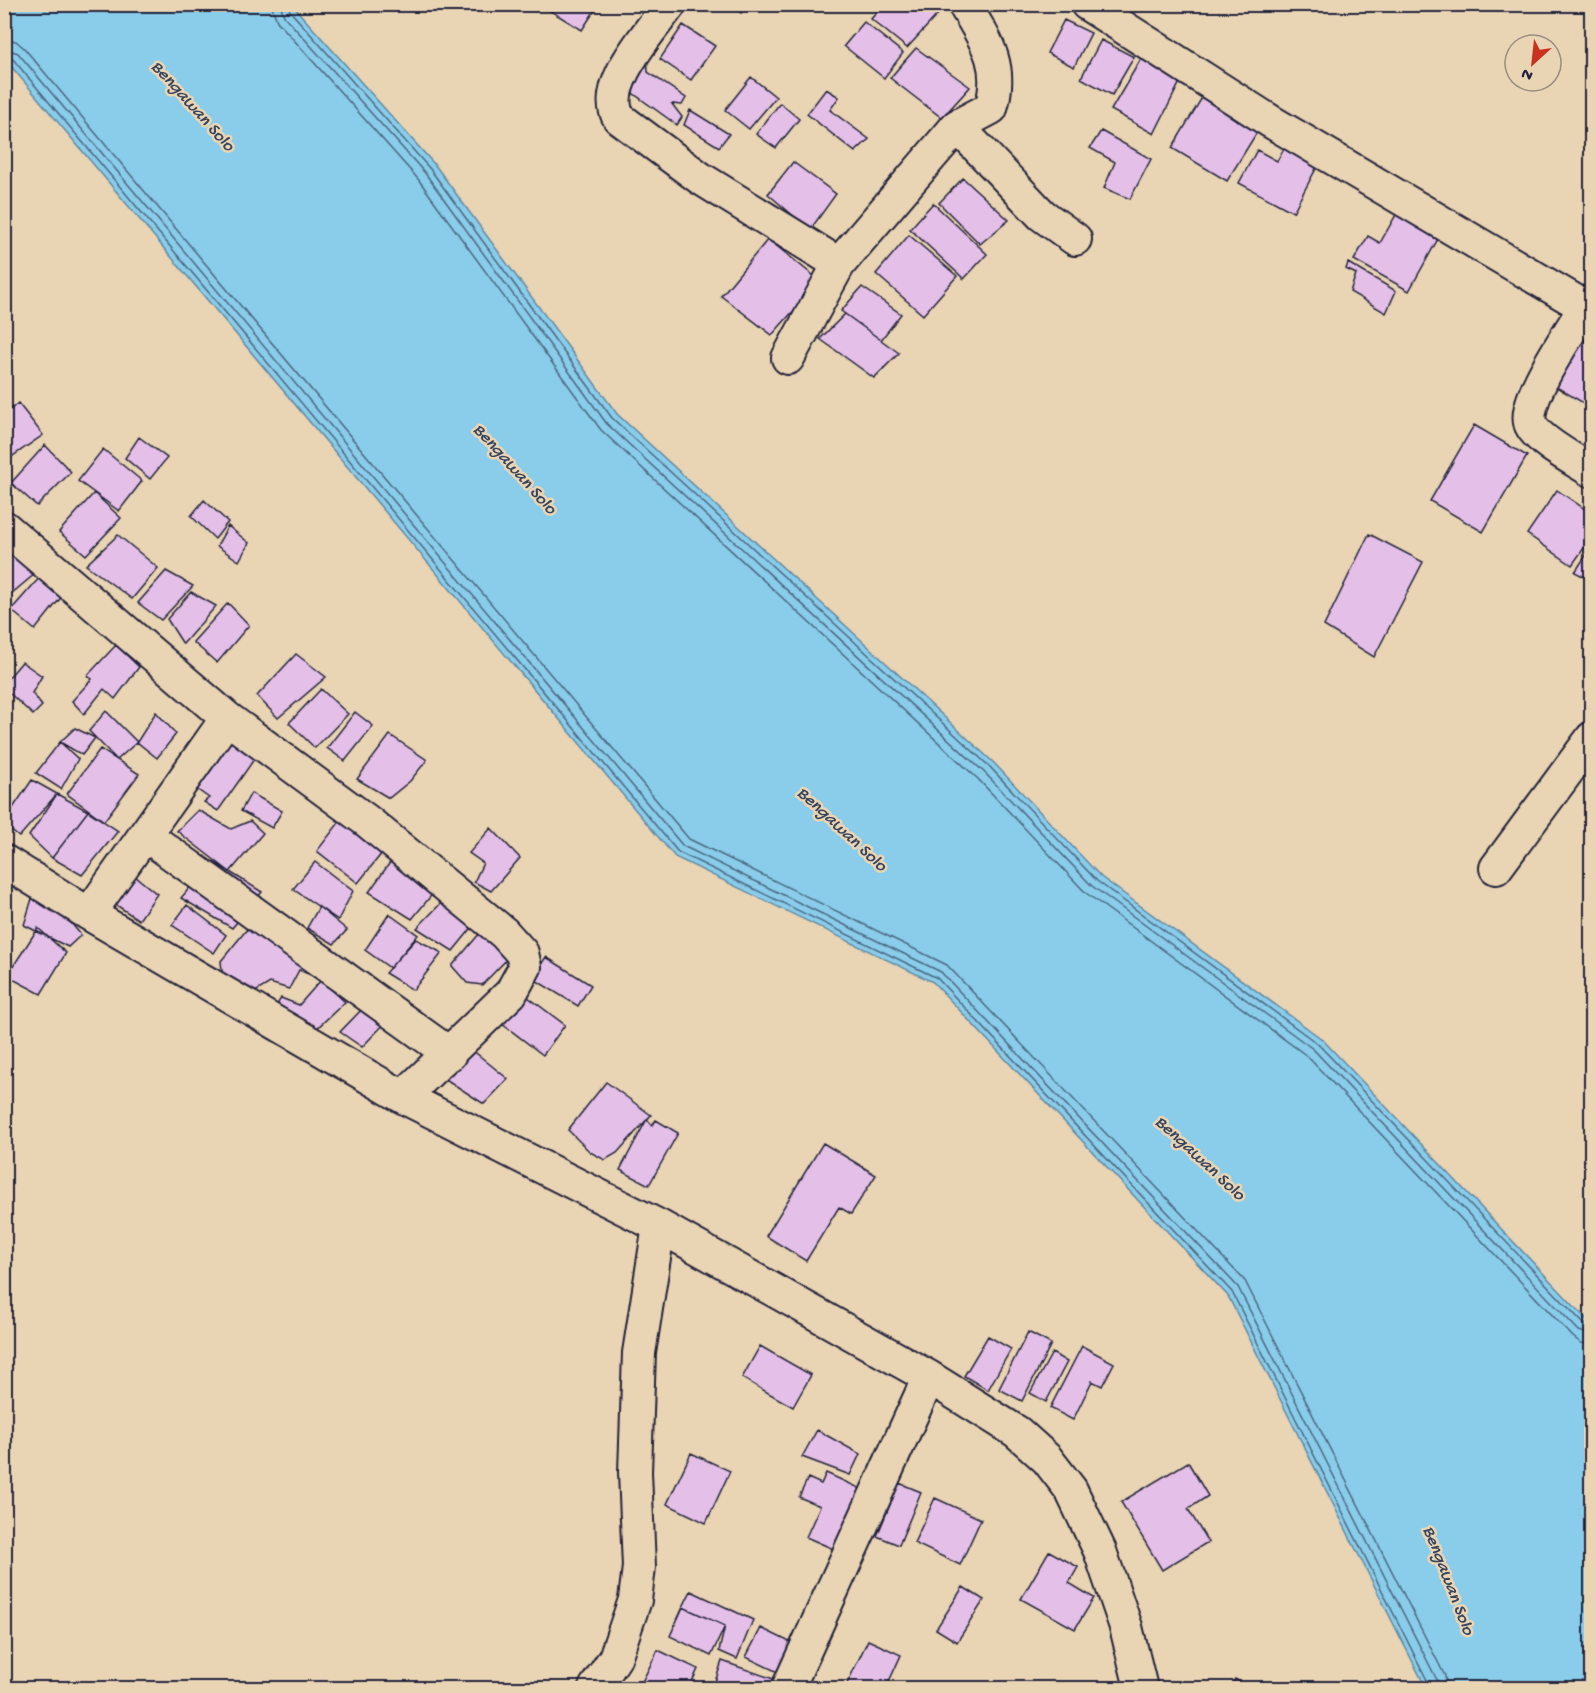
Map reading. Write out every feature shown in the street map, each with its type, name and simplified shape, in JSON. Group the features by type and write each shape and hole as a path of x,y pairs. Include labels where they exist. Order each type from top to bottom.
{"street":[{"path":"670,4 623,71 615,88 613,109 619,118 700,178 839,264"},
{"path":"788,358 839,264 957,126 991,108 997,89 997,72 980,32 964,4"},
{"path":"1087,4 1270,121 1588,309 1547,371 1532,401 1528,418 1536,432 1592,471"},
{"path":"957,126 1042,215 1075,239"},
{"path":"4,527 227,718 367,821 504,933 522,953 525,967 517,985 450,1054 404,1097"},
{"path":"89,915 147,836 227,718"},
{"path":"1496,868 1592,738"},
{"path":"147,836 450,1054"},
{"path":"4,861 89,915 404,1097 659,1226 929,1377 1017,1432 1047,1459 1071,1490 1100,1551 1126,1627 1141,1689"},
{"path":"595,1689 615,1658 635,1600 639,1567 636,1472 639,1353 659,1226"},
{"path":"788,1689 929,1377"}],"water":[{"name":"Bengawan Solo","path":"4,5 292,5 435,165 617,414 994,763 1101,877 1322,1039 1591,1324 1591,1688 1426,1688 1228,1296 933,982 675,857 5,59"}],"building":[{"path":"539,4 599,4 582,30"},
{"path":"730,4 748,4 741,13"},
{"path":"884,4 929,4 939,13 907,48 871,19"},
{"path":"1064,20 1091,33 1074,67 1047,53"},
{"path":"864,22 903,53 884,78 844,46"},
{"path":"683,25 715,46 691,80 660,59"},
{"path":"1101,40 1134,57 1112,95 1081,78"},
{"path":"916,48 970,87 942,118 890,78"},
{"path":"647,51 648,72 686,98 682,105 672,104 682,117 677,125 623,86"},
{"path":"1142,57 1181,80 1154,134 1111,110"},
{"path":"751,77 776,97 749,129 725,110"},
{"path":"826,89 839,97 830,110 869,139 855,152 807,114"},
{"path":"1207,89 1259,129 1227,181 1172,148"},
{"path":"780,103 799,119 776,148 756,134"},
{"path":"690,110 729,134 719,147 684,125"},
{"path":"1101,131 1151,159 1130,199 1104,188 1115,162 1090,148"},
{"path":"1286,145 1319,163 1293,212 1239,183 1257,150 1277,161"},
{"path":"793,162 836,194 810,230 768,194"},
{"path":"963,178 1009,220 980,244 939,203"},
{"path":"933,203 987,254 964,279 910,229"},
{"path":"1397,213 1439,237 1409,291 1354,260 1368,236 1380,243"},
{"path":"909,235 957,276 923,315 876,274"},
{"path":"768,239 820,281 772,335 721,296"},
{"path":"1348,263 1396,291 1386,313 1350,292 1356,274 1346,269"},
{"path":"862,287 901,314 881,340 841,311"},
{"path":"845,314 899,353 874,378 820,339"},
{"path":"1576,329 1592,338 1592,408 1546,381"},
{"path":"18,403 43,435 4,462 4,415"},
{"path":"1474,425 1527,456 1483,532 1430,501"},
{"path":"139,437 167,458 150,479 125,458"},
{"path":"45,445 71,472 37,506 11,483"},
{"path":"103,449 142,481 119,511 78,481"},
{"path":"1557,490 1592,514 1592,537 1572,565 1527,534"},
{"path":"94,493 121,518 86,555 59,532"},
{"path":"204,500 228,522 215,539 191,516"},
{"path":"228,526 249,543 239,561 217,546"},
{"path":"1369,534 1423,562 1374,657 1324,626"},
{"path":"118,535 158,568 132,599 86,565"},
{"path":"4,541 36,573 5,599 4,598"},
{"path":"1592,546 1592,581 1575,572"},
{"path":"166,571 193,586 161,620 138,603"},
{"path":"41,576 63,595 35,630 11,610"},
{"path":"191,592 216,606 183,644 167,619"},
{"path":"228,603 249,625 217,663 193,642"},
{"path":"116,645 139,667 115,699 104,689 84,714 72,701 92,679 87,676"},
{"path":"296,654 326,677 278,718 257,696"},
{"path":"22,662 42,676 32,693 42,706 33,715 4,688 4,683"},
{"path":"321,689 348,714 315,748 289,723"},
{"path":"106,711 137,742 117,760 89,731"},
{"path":"156,712 176,734 157,758 137,742"},
{"path":"355,712 373,726 345,761 327,748"},
{"path":"75,728 95,738 82,755 60,742"},
{"path":"227,735 257,755 218,811 204,802 209,798 195,788"},
{"path":"390,735 427,760 410,781 389,798 357,779"},
{"path":"60,742 78,759 61,789 36,773"},
{"path":"100,749 139,774 104,821 67,794"},
{"path":"32,780 57,794 19,837 4,825 4,821"},
{"path":"251,793 282,811 272,828 241,811"},
{"path":"57,794 88,811 52,858 29,836"},
{"path":"198,810 231,829 250,821 263,833 230,872 177,831"},
{"path":"88,811 118,831 82,875 52,858"},
{"path":"341,820 382,853 358,883 317,851"},
{"path":"491,828 520,858 491,891 474,882 483,863 469,853"},
{"path":"212,861 262,892 232,928 181,898"},
{"path":"391,861 435,891 412,919 369,892"},
{"path":"315,862 353,891 338,920 293,889"},
{"path":"130,872 157,894 139,920 107,899"},
{"path":"37,882 81,935 68,947 24,925"},
{"path":"445,899 475,924 453,951 417,928"},
{"path":"187,905 226,935 214,953 172,925"},
{"path":"319,907 347,930 334,944 307,928"},
{"path":"389,914 418,935 390,968 365,950"},
{"path":"38,928 66,953 41,994 7,976"},
{"path":"248,928 311,965 313,976 299,970 289,989 270,983 252,994 223,980 221,961"},
{"path":"480,933 510,956 482,985 467,983 452,966"},
{"path":"416,939 442,953 413,990 385,973"},
{"path":"546,957 591,985 578,1006 532,978"},
{"path":"321,980 345,1002 314,1031 273,1012 281,998 299,1005"},
{"path":"520,991 565,1025 543,1055 497,1020"},
{"path":"365,1006 385,1023 362,1047 340,1032"},
{"path":"471,1049 508,1079 484,1104 444,1078"},
{"path":"606,1082 651,1115 617,1153 605,1160 590,1152 568,1130"},
{"path":"647,1119 652,1125 656,1120 678,1133 649,1185 620,1170"},
{"path":"823,1143 876,1175 851,1214 839,1207 806,1261 766,1236"},
{"path":"1028,1332 1051,1344 1022,1401 999,1389"},
{"path":"988,1336 1011,1349 988,1390 964,1376"},
{"path":"760,1346 811,1375 793,1407 742,1378"},
{"path":"1082,1346 1114,1363 1102,1386 1092,1381 1073,1420 1050,1408"},
{"path":"1052,1353 1067,1362 1046,1402 1030,1393"},
{"path":"817,1430 860,1454 850,1475 802,1457"},
{"path":"691,1453 730,1471 706,1523 667,1504"},
{"path":"1188,1462 1208,1496 1188,1509 1208,1542 1162,1570 1121,1502"},
{"path":"826,1473 866,1491 838,1551 806,1537 820,1506 799,1497 808,1478 821,1484"},
{"path":"899,1483 921,1492 899,1545 877,1536"},
{"path":"935,1498 981,1519 960,1565 914,1543"},
{"path":"1049,1551 1078,1567 1069,1583 1094,1598 1075,1629 1021,1599"},
{"path":"963,1587 984,1600 957,1642 936,1629"},
{"path":"691,1591 753,1620 737,1659 719,1651 725,1626 683,1607"},
{"path":"683,1607 725,1626 711,1656 670,1636"},
{"path":"761,1628 796,1645 782,1674 746,1657"},
{"path":"868,1640 901,1655 886,1688 845,1688"},
{"path":"658,1650 698,1669 689,1688 649,1688 641,1684"},
{"path":"722,1661 779,1681 776,1688 713,1688"},
{"path":"1235,1679 1250,1688 1230,1688"}]}
